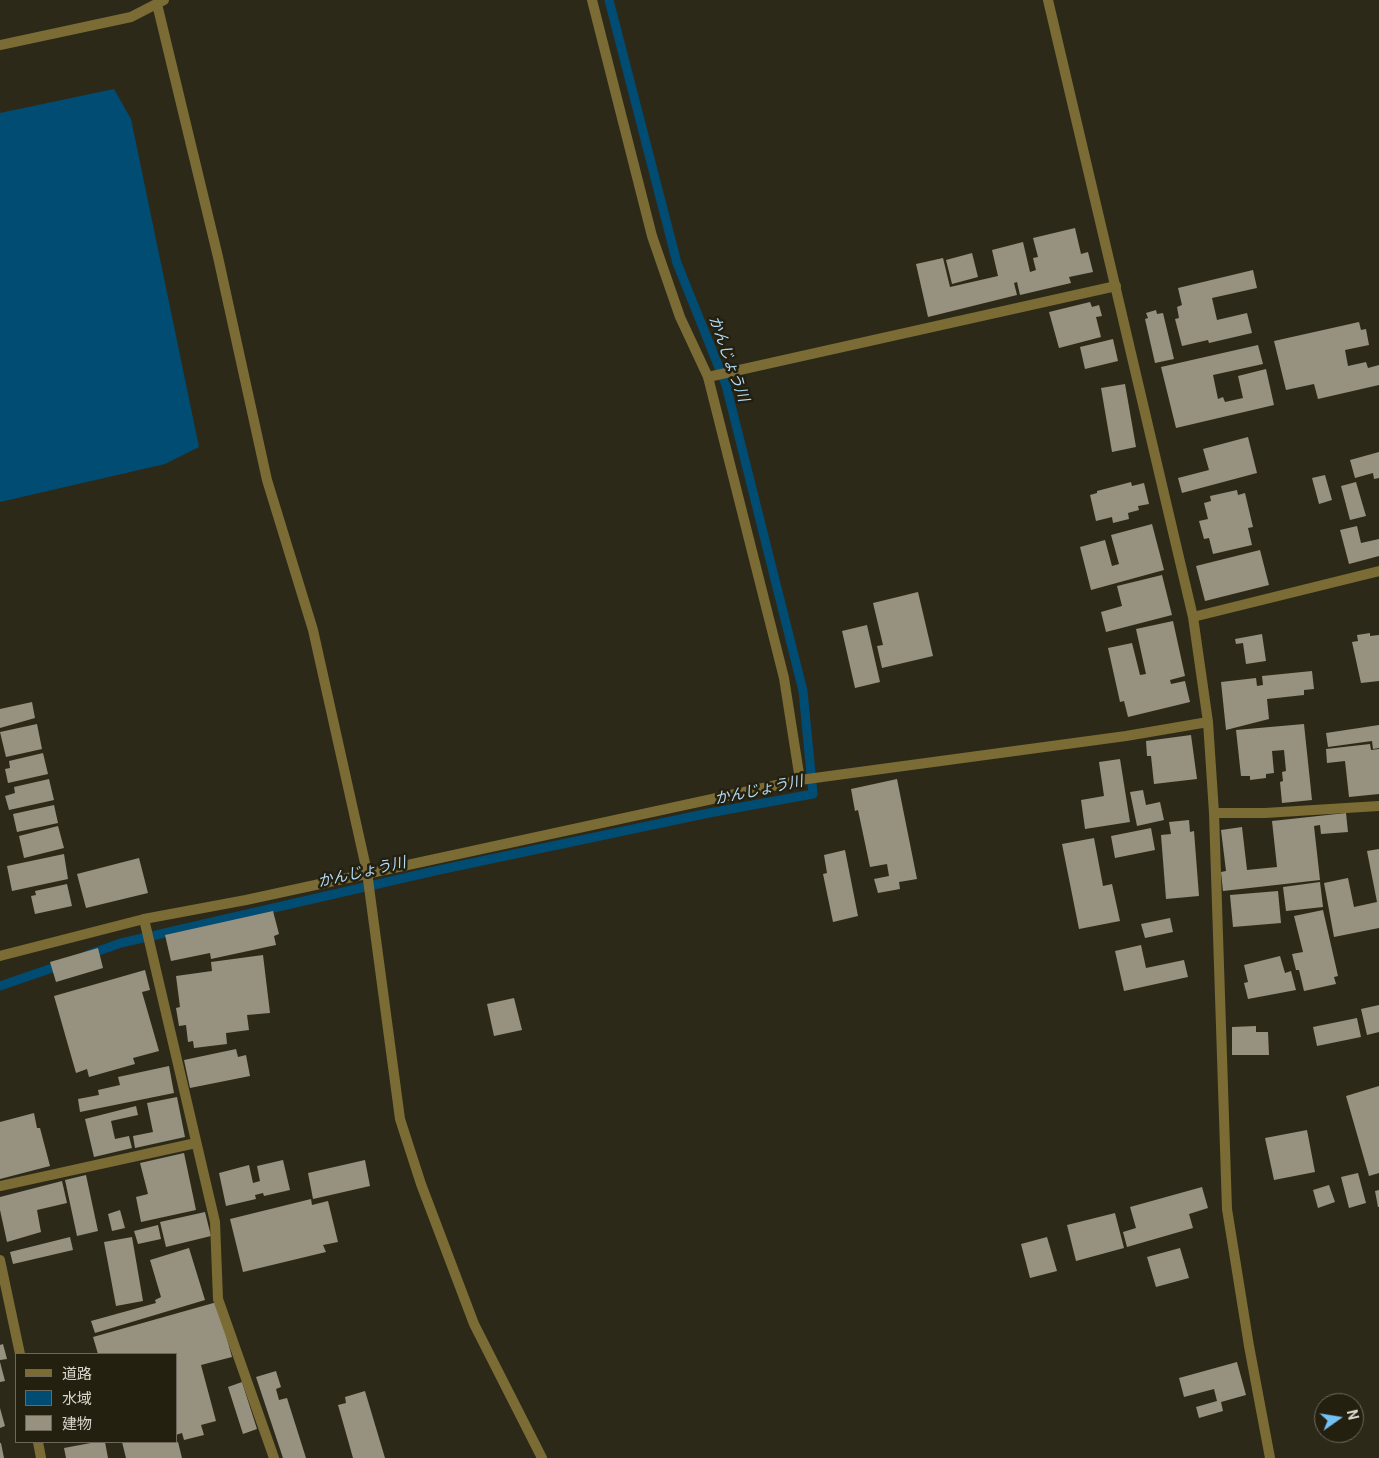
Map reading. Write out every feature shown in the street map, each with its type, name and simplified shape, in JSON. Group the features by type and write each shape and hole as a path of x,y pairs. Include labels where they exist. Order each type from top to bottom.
{"street":[{"path":"592,0 652,236 680,317 708,377 784,678 800,780"},
{"path":"1048,0 1193,617 1208,722 1214,813 1227,1209 1248,1346 1270,1458"},
{"path":"0,45 131,16 160,2 267,480 313,630 368,872 400,1119 421,1184 474,1324 542,1458"},
{"path":"708,377 1116,286"},
{"path":"1193,617 1379,571"},
{"path":"0,956 144,919 246,900 368,872 800,780 1126,736 1208,722"},
{"path":"1214,813 1265,813 1379,806"},
{"path":"144,919 215,1222 218,1299 274,1458"},
{"path":"0,1186 196,1143"},
{"path":"0,1260 20,1353"},
{"path":"38,1443 41,1458"}],"water":[{"path":"114,89 131,119 199,447 165,464 0,502 0,113"}],"building":[{"path":"1075,228 1081,254 1088,252 1093,272 1069,277 1071,283 1020,295 1017,282 1014,283 1017,295 928,317 916,264 943,258 950,287 998,276 992,250 1023,242 1030,272 1036,270 1033,258 1038,257 1033,238"},
{"path":"972,253 978,277 952,284 946,260"},
{"path":"1253,270 1257,288 1212,298 1217,320 1247,313 1252,333 1209,343 1208,340 1182,346 1175,319 1179,318 1177,307 1182,305 1178,288"},
{"path":"1090,302 1092,307 1099,305 1102,316 1096,317 1101,337 1059,348 1049,312"},
{"path":"1156,310 1157,314 1163,313 1174,359 1155,363 1145,319 1148,318 1146,313"},
{"path":"1359,322 1361,330 1366,329 1369,345 1345,350 1348,366 1366,362 1368,368 1379,365 1379,385 1318,399 1314,384 1286,390 1274,341"},
{"path":"1113,339 1118,361 1085,369 1080,347"},
{"path":"1258,345 1263,364 1213,375 1218,399 1223,397 1225,402 1243,398 1238,376 1266,369 1274,405 1176,428 1161,367"},
{"path":"1125,384 1136,447 1112,452 1101,388"},
{"path":"1248,437 1257,473 1182,493 1178,478 1209,470 1203,449"},
{"path":"1379,452 1379,478 1374,479 1373,473 1355,478 1350,460"},
{"path":"1325,475 1332,500 1319,504 1312,478"},
{"path":"1131,482 1132,486 1144,483 1149,504 1138,506 1139,510 1128,513 1129,519 1113,523 1112,517 1096,521 1090,495 1097,493 1097,491"},
{"path":"1356,482 1366,516 1350,520 1341,486"},
{"path":"1237,490 1238,495 1245,493 1253,527 1248,528 1252,545 1213,554 1209,538 1204,539 1199,521 1208,519 1204,503 1211,501 1210,496"},
{"path":"1152,524 1164,570 1091,590 1080,547 1105,540 1112,566 1119,564 1111,535"},
{"path":"1357,526 1361,543 1379,539 1379,556 1349,564 1340,530"},
{"path":"1260,550 1269,585 1205,601 1196,566"},
{"path":"1162,575 1172,615 1106,632 1101,612 1122,606 1117,586"},
{"path":"918,592 933,656 882,668 877,646 883,645 873,603"},
{"path":"1173,621 1185,676 1170,680 1171,684 1185,681 1190,702 1128,717 1124,701 1120,702 1108,648 1132,643 1140,675 1146,674 1136,629"},
{"path":"867,625 880,682 855,688 842,631"},
{"path":"1370,633 1370,636 1379,635 1379,681 1361,683 1352,642 1358,641 1357,635"},
{"path":"1262,634 1266,661 1246,664 1243,643 1236,644 1235,639"},
{"path":"1312,671 1314,689 1304,690 1304,695 1267,699 1269,719 1226,730 1221,682 1256,678 1257,686 1263,685 1262,676"},
{"path":"32,702 35,718 0,728 0,709"},
{"path":"37,724 42,749 6,757 0,732"},
{"path":"1304,724 1312,800 1282,803 1280,782 1283,781 1282,772 1286,771 1284,750 1272,751 1274,773 1266,774 1266,778 1250,780 1250,776 1241,776 1236,730"},
{"path":"1379,725 1379,748 1373,749 1372,741 1328,747 1326,733"},
{"path":"1191,735 1197,779 1154,784 1151,756 1147,756 1146,741"},
{"path":"1370,744 1371,750 1379,749 1379,794 1349,797 1345,761 1327,763 1326,749"},
{"path":"43,753 48,774 8,783 5,769 10,768 9,761"},
{"path":"1120,759 1130,822 1085,829 1081,800 1104,796 1099,762"},
{"path":"49,779 54,800 9,810 5,796 15,793 14,787"},
{"path":"897,779 917,879 899,882 900,889 878,893 874,879 889,876 887,864 870,867 858,810 855,811 851,789"},
{"path":"1143,790 1146,805 1160,802 1164,820 1137,826 1130,792"},
{"path":"54,805 58,823 17,832 13,814"},
{"path":"1346,813 1348,832 1321,834 1320,825 1314,826 1320,880 1223,891 1221,872 1226,871 1221,830 1242,827 1247,870 1277,867 1272,821"},
{"path":"1189,820 1190,832 1194,831 1199,896 1166,899 1161,835 1171,834 1169,822"},
{"path":"58,826 64,848 24,858 19,836"},
{"path":"1151,828 1155,850 1115,858 1111,836"},
{"path":"1094,838 1103,886 1112,884 1120,921 1079,929 1062,844"},
{"path":"1379,849 1379,928 1334,937 1324,883 1348,878 1354,907 1377,902 1367,851"},
{"path":"845,850 858,916 833,922 823,874 827,873 824,855"},
{"path":"64,854 68,879 12,891 7,866"},
{"path":"139,858 148,893 86,908 77,874"},
{"path":"1320,882 1323,907 1286,911 1283,887"},
{"path":"67,884 72,906 35,914 31,896 36,895 35,891"},
{"path":"1278,891 1281,923 1233,927 1230,895"},
{"path":"1323,910 1338,976 1334,977 1336,984 1304,991 1299,970 1296,970 1292,954 1303,952 1294,916"},
{"path":"273,911 279,934 274,936 276,945 211,959 210,953 171,961 165,935"},
{"path":"1170,918 1173,932 1145,938 1141,924"},
{"path":"1141,945 1146,968 1184,960 1188,977 1124,991 1115,951"},
{"path":"98,948 103,968 56,982 50,962"},
{"path":"263,955 270,1013 247,1015 249,1030 226,1033 227,1044 194,1048 193,1041 188,1042 186,1025 179,1026 176,1008 180,1007 176,976 212,971 211,962"},
{"path":"1280,956 1285,973 1291,971 1296,990 1248,999 1244,983 1248,982 1244,965"},
{"path":"145,970 150,990 142,992 159,1051 133,1058 135,1064 89,1077 87,1069 76,1073 54,996"},
{"path":"514,998 522,1030 494,1036 487,1004"},
{"path":"1379,1005 1379,1032 1367,1035 1361,1009"},
{"path":"1357,1018 1361,1037 1317,1046 1313,1027"},
{"path":"1256,1026 1256,1032 1268,1032 1269,1055 1232,1055 1232,1027"},
{"path":"236,1049 238,1057 246,1055 250,1076 190,1088 184,1060"},
{"path":"169,1066 174,1093 80,1112 78,1099 99,1095 98,1090 120,1085 118,1077"},
{"path":"1379,1086 1379,1173 1369,1176 1346,1096"},
{"path":"177,1097 185,1137 135,1148 133,1136 153,1132 147,1103"},
{"path":"136,1106 138,1115 111,1121 115,1139 129,1136 132,1148 94,1157 85,1119"},
{"path":"34,1113 50,1166 0,1179 0,1122"},
{"path":"1307,1130 1315,1172 1274,1180 1265,1138"},
{"path":"184,1153 196,1210 141,1222 136,1197 148,1194 140,1163"},
{"path":"283,1160 290,1190 264,1196 263,1193 255,1195 256,1199 226,1206 219,1173 249,1165 253,1183 260,1181 257,1166"},
{"path":"365,1160 370,1186 313,1199 308,1173"},
{"path":"1358,1173 1366,1203 1349,1208 1341,1177"},
{"path":"86,1175 98,1231 77,1236 65,1180"},
{"path":"62,1181 67,1203 37,1210 41,1232 7,1242 0,1210 0,1197"},
{"path":"1329,1185 1335,1202 1318,1208 1313,1190"},
{"path":"1202,1187 1208,1208 1189,1214 1193,1228 1127,1247 1123,1232 1136,1228 1130,1207"},
{"path":"1379,1190 1379,1207 1378,1207 1375,1191"},
{"path":"311,1199 312,1205 328,1201 338,1242 323,1245 326,1252 243,1272 230,1219"},
{"path":"120,1210 125,1228 112,1231 108,1214"},
{"path":"205,1212 211,1236 166,1247 160,1222"},
{"path":"1115,1213 1124,1248 1076,1261 1067,1225"},
{"path":"158,1225 161,1239 138,1244 134,1231"},
{"path":"70,1237 73,1250 13,1264 10,1252"},
{"path":"132,1237 143,1301 116,1306 104,1242"},
{"path":"1047,1237 1057,1271 1030,1278 1021,1244"},
{"path":"189,1248 205,1300 95,1333 91,1321 156,1303 155,1300 161,1297 150,1260"},
{"path":"1180,1248 1189,1278 1156,1287 1147,1257"},
{"path":"217,1302 232,1357 201,1365 216,1421 201,1425 204,1435 184,1440 182,1433 178,1434 178,1353 98,1353 93,1337"},
{"path":"3,1344 7,1359 0,1360 0,1345"},
{"path":"0,1362 5,1381 0,1382"},
{"path":"1237,1362 1246,1395 1221,1402 1223,1411 1199,1418 1196,1407 1217,1401 1214,1389 1184,1397 1179,1378"},
{"path":"276,1371 281,1387 276,1389 279,1400 287,1398 306,1458 283,1458 256,1377"},
{"path":"242,1382 257,1429 243,1434 228,1387"},
{"path":"365,1391 385,1458 353,1458 338,1405 346,1403 345,1397"},
{"path":"0,1408 5,1426 0,1428"},
{"path":"178,1442 182,1458 126,1458 122,1443"},
{"path":"1,1443 4,1458 0,1458"},
{"path":"91,1443 105,1443 108,1458 66,1458 64,1448"}],"waterway":[{"name":"かんじょう川","path":"87,955 121,943 439,870 709,813 813,794 803,691 726,385 677,263 609,0"},
{"name":"かんじょう川","path":"0,986 61,965"}]}
